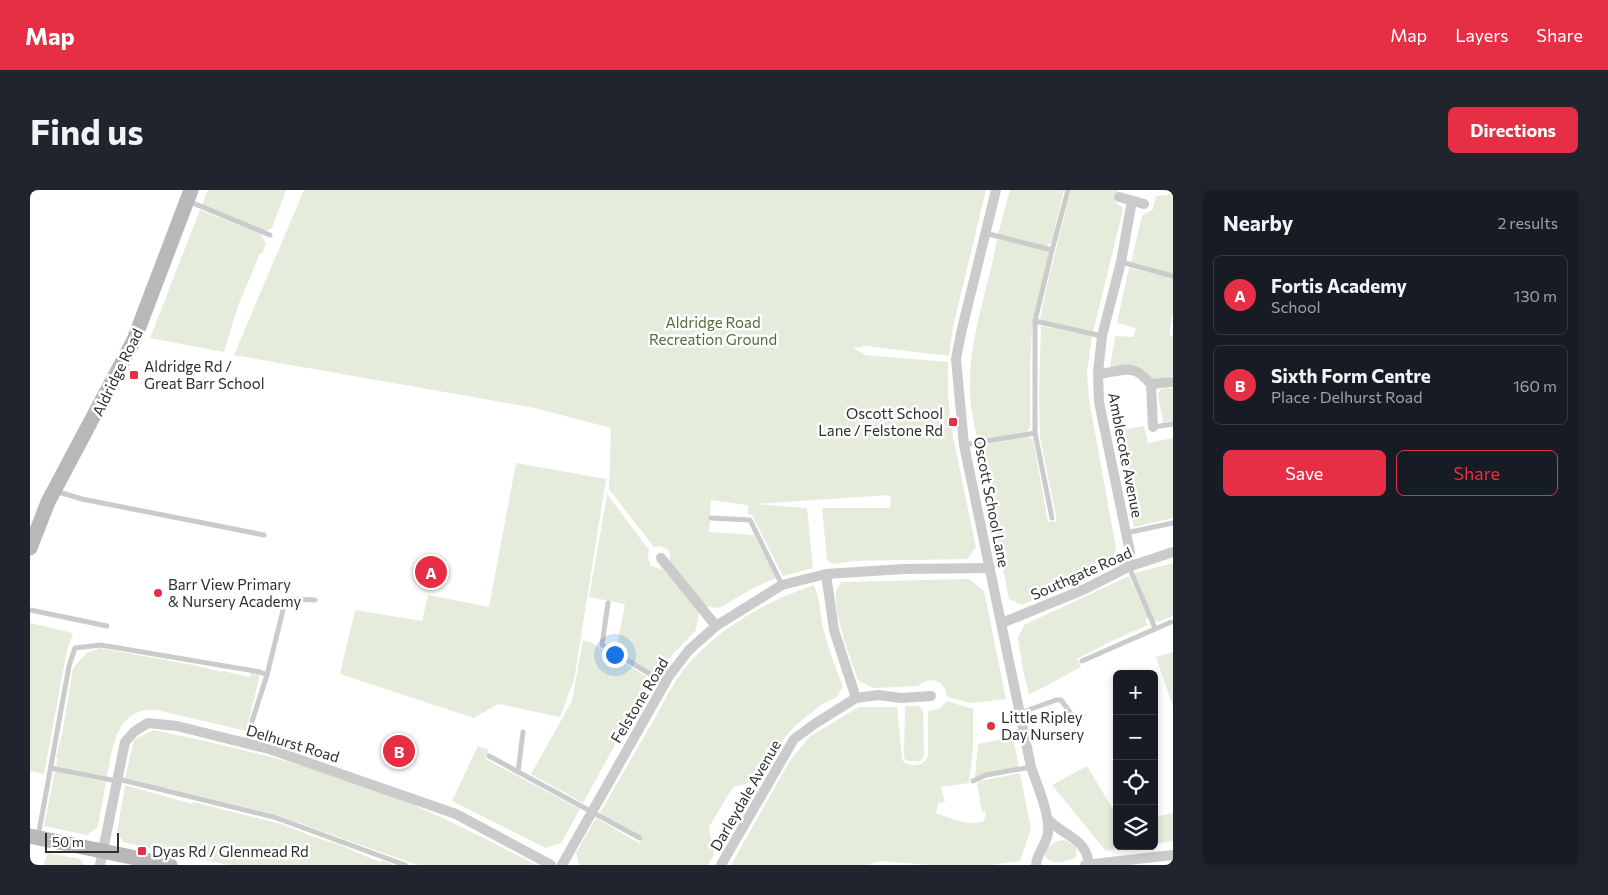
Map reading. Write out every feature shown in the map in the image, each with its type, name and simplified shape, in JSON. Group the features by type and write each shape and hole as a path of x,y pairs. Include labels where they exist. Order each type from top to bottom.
{"street":[{"name":"Oscott School Lane","path":"996,190 956,359 964,445 1031,768 1047,818 1048,833 1038,855 1036,865"},
{"name":"Aldridge Road","path":"30,548 54,491 134,340 189,195"},
{"path":"1119,197 1144,204"},
{"name":"Amblecote Avenue","path":"1128,566 1130,552 1099,402 1098,373 1102,336 1132,202"},
{"path":"1098,373 1105,374 1123,370 1136,371 1151,384 1173,382"},
{"path":"1151,384 1153,427"},
{"name":"Southgate Road","path":"1002,623 1085,589 1128,566 1173,552"},
{"path":"661,558 716,626"},
{"name":"Felstone Road","path":"562,865 665,683 689,650 716,626 782,585 826,574 904,568 990,568"},
{"path":"826,574 834,630 856,698"},
{"name":"Darleydale Avenue","path":"721,865 794,740 816,723 856,698 878,695 902,698 931,696"},
{"name":"Delhurst Road","path":"100,865 125,742 135,731 148,723 177,726 269,749 456,814 551,865"},
{"path":"1047,818 1058,829 1074,837 1085,850 1089,864"},
{"path":"34,837 170,865"},
{"path":"1085,865 1161,861 1173,854"}],"lane":[{"path":"1052,518 1035,433 1036,321 1068,190"},
{"path":"189,195 270,235"},
{"path":"985,233 1052,250"},
{"path":"1120,262 1173,276"},
{"path":"1036,321 1102,336"},
{"path":"1153,427 1173,424"},
{"path":"964,445 1035,433"},
{"path":"54,491 82,499 264,534"},
{"path":"711,518 750,520 782,585"},
{"path":"1126,533 1173,523"},
{"path":"1128,566 1154,628"},
{"path":"246,743 267,675 285,602 294,599 315,600"},
{"path":"608,602 602,645 665,683"},
{"path":"30,610 107,626"},
{"path":"1082,661 1170,622"},
{"path":"34,837 51,768 69,666 75,648 101,645 260,672 267,675"},
{"path":"1020,713 1060,700 1075,717"},
{"path":"518,772 523,732"},
{"path":"489,756 640,838"},
{"path":"51,768 117,780 274,817 406,865"},
{"path":"973,782 986,775 1031,768"}],"green space":[{"path":"208,190 286,190 272,228 266,231 202,205"},
{"name":"Aldridge Road Recreation Ground","path":"304,190 986,190 953,327 949,356 866,346 853,348 866,355 948,362 948,396 952,432 976,547 967,559 854,561 833,564 827,560 822,508 890,508 891,498 889,495 755,504 807,508 813,568 783,576 752,515 748,514 748,505 711,500 709,532 754,535 776,578 755,587 721,607 705,606 670,563 668,550 660,546 654,547 609,489 611,428 535,408 234,355"},
{"path":"1010,190 1064,190 1051,243 1045,246 998,235"},
{"path":"1071,190 1118,190 1115,202 1123,210 1093,332 1045,322 1040,319"},
{"path":"1173,194 1173,274 1131,262 1142,216 1153,209 1156,196"},
{"path":"200,210 261,234 266,244 262,254 260,253 238,306 224,352 150,338"},
{"path":"997,239 1045,250 1049,253 1032,327 1030,427 1027,432 978,441 971,403 971,362"},
{"path":"1129,268 1173,277 1173,313 1169,335 1173,336 1173,376 1157,381 1110,367 1115,336 1133,337 1136,328 1117,323"},
{"path":"1041,326 1092,336 1087,372 1089,399 1116,548 1109,564 1106,566 1022,605 1009,599 977,446 1028,437 1033,439 1048,522 1057,521 1040,437"},
{"path":"1173,388 1173,421 1163,423 1158,394 1161,389"},
{"path":"1144,426 1148,443 1173,438 1173,518 1134,527 1116,431"},
{"path":"516,463 606,479 574,680 560,717 498,704 474,718 340,674 355,610 422,621 428,595 489,607"},
{"path":"604,490 649,550 648,558 651,566 664,570 699,612 696,630 671,656 657,675 617,652 625,604 589,597 607,496"},
{"path":"1173,563 1173,616 1158,622 1153,620 1135,573"},
{"path":"1129,576 1148,618 1145,620 1148,625 1077,659 1081,667 1029,695 1018,638 1024,625"},
{"path":"969,579 984,591 1006,699 971,703 947,697 944,687 932,680 918,686 873,688 858,680 837,612 836,593 841,582"},
{"path":"814,585 827,642 843,686 837,697 822,704 795,726 775,749 759,778 733,787 709,827 714,855 708,865 579,865 576,853 596,818 639,843 643,837 600,813 684,669 712,641 743,618 777,600"},
{"path":"30,623 73,633 67,650 44,774 30,771"},
{"path":"583,640 590,642 654,681 617,741 583,803 531,774 572,701"},
{"path":"100,648 250,677 251,672 260,675 246,731 161,711 147,710 135,713 120,728 115,739 107,776 59,767 56,765 58,758 56,758 73,668 87,653"},
{"path":"1173,652 1173,707 1156,657"},
{"path":"946,701 973,709 973,749 969,783 941,787 945,802 938,803 936,813 966,822 978,823 984,821 986,812 982,812 977,784 980,781 1020,773 1031,829 1020,861 991,865 929,865 880,861 869,865 731,865 789,762 809,737 859,707 897,707 902,759 908,764 922,764 928,757 928,711 939,709"},
{"path":"905,706 918,706 923,710 924,755 921,761 907,761 904,758"},
{"path":"153,730 253,752 353,781 431,813 536,865 417,865 271,813 125,778 134,740"},
{"path":"1013,737 1019,767 985,773 975,777 978,744"},
{"path":"478,746 489,750 485,759 580,809 561,843 546,848 452,801"},
{"path":"1087,766 1113,809 1113,850 1106,851 1052,785"},
{"path":"55,771 106,782 98,827 87,835 44,826"},
{"path":"125,785 192,804 193,802 281,824 381,862 382,860 394,865 228,865 123,842 117,831"},
{"path":"1173,813 1173,841 1158,843 1158,816"},
{"path":"1065,840 1076,847 1076,857 1060,862 1048,860 1045,857 1046,848 1057,841"},
{"path":"47,853 80,859 85,865 44,865"}],"place":[{"name":"Aldridge Rd / Great Barr School","path":"134,375"},
{"name":"Oscott School Lane / Felstone Rd","path":"953,422"},
{"name":"Fortis Academy","path":"431,572"},
{"name":"Barr View Primary & Nursery Academy","path":"158,593"},
{"name":"Little Ripley Day Nursery","path":"991,726"},
{"name":"Sixth Form Centre","path":"399,751"},
{"name":"Dyas Rd / Glenmead Rd","path":"142,851"}]}
